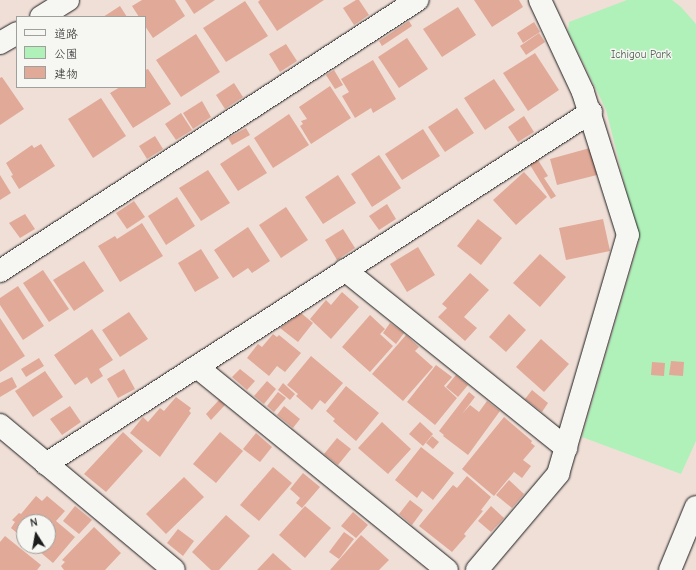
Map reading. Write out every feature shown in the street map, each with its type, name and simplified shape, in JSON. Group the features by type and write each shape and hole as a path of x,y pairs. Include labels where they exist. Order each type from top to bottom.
{"main road":[{"path":"43,16 68,0"},
{"path":"0,271 418,0"},
{"path":"477,570 558,474 628,235 583,92 540,0"},
{"path":"0,44 16,34"},
{"path":"46,464 590,112"},
{"path":"345,270 566,448"},
{"path":"197,367 447,570"},
{"path":"0,425 174,570"},
{"path":"670,570 696,507"}],"green space":[{"name":"Ichigou Park","path":"627,0 672,0 681,7 696,24 696,441 681,474 582,437 639,241 606,110 568,31 569,22"}],"building":[{"path":"142,0 175,0 185,16 153,38 146,28 146,16 138,16 132,6"},
{"path":"185,0 215,0 194,14"},
{"path":"260,0 324,0 277,31 258,2"},
{"path":"356,0 359,0 369,15 354,25 343,8"},
{"path":"474,0 519,0 523,7 492,27"},
{"path":"245,1 268,36 226,62 203,28"},
{"path":"120,6 126,16 105,16"},
{"path":"458,7 476,35 442,57 423,29"},
{"path":"409,21 412,26 382,46 379,41"},
{"path":"534,22 540,32 523,43 517,33"},
{"path":"539,33 545,42 526,55 520,46"},
{"path":"196,34 220,72 181,97 156,60"},
{"path":"407,38 428,69 399,88 378,57"},
{"path":"286,44 297,61 280,72 269,54"},
{"path":"535,53 559,90 528,111 503,73"},
{"path":"373,60 396,99 373,113 371,108 355,118 342,96 349,92 341,79"},
{"path":"148,69 171,104 133,128 110,93 118,88 146,88 146,70"},
{"path":"334,70 343,85 335,89 326,75"},
{"path":"2,77 24,109 0,125 0,78"},
{"path":"494,79 515,110 485,130 464,98"},
{"path":"234,83 243,97 225,109 216,95"},
{"path":"330,86 351,118 311,144 300,126 303,124 301,121 307,119 299,107"},
{"path":"101,98 126,136 93,158 68,119"},
{"path":"202,101 211,117 193,129 183,113"},
{"path":"457,108 474,133 445,152 428,127"},
{"path":"181,113 192,130 176,140 165,124"},
{"path":"289,114 309,145 273,168 254,138"},
{"path":"524,116 534,132 518,142 508,127"},
{"path":"246,128 250,135 232,145 228,138"},
{"path":"423,129 440,156 402,180 385,154"},
{"path":"155,136 163,149 147,159 139,146"},
{"path":"41,144 55,166 19,189 11,176 13,175 6,163 32,145 34,148"},
{"path":"249,145 267,173 238,191 220,164"},
{"path":"590,148 597,175 557,185 550,159"},
{"path":"379,155 401,188 372,207 351,174"},
{"path":"538,160 548,176 544,178 556,196 551,199 530,165"},
{"path":"208,170 230,203 201,221 179,188"},
{"path":"524,172 547,197 516,225 493,200"},
{"path":"0,175 11,193 0,200"},
{"path":"338,175 356,203 323,224 305,197"},
{"path":"177,197 195,226 166,245 148,216"},
{"path":"134,201 145,217 127,229 116,213"},
{"path":"387,204 396,219 379,230 369,216"},
{"path":"286,207 308,240 281,258 259,225"},
{"path":"25,214 35,229 20,238 9,223"},
{"path":"478,219 502,238 481,265 457,246"},
{"path":"603,219 610,251 566,260 559,228"},
{"path":"142,223 163,256 120,282 98,246 115,236 117,239"},
{"path":"248,227 270,261 252,273 248,268 233,278 214,250"},
{"path":"343,229 355,248 337,260 325,240"},
{"path":"418,247 435,275 407,292 390,264"},
{"path":"201,249 219,278 195,292 178,263"},
{"path":"540,254 566,277 540,307 513,283"},
{"path":"84,261 104,291 74,311 53,280"},
{"path":"43,270 69,309 49,322 23,283"},
{"path":"470,273 489,290 464,317 477,328 465,341 438,317 447,308 442,304"},
{"path":"18,286 44,326 23,340 0,305 0,298"},
{"path":"342,292 359,307 331,339 310,319 326,300 331,305"},
{"path":"129,312 148,339 120,357 102,330"},
{"path":"301,313 313,323 298,342 280,328"},
{"path":"509,314 526,330 506,352 489,337"},
{"path":"370,315 385,329 380,334 393,346 370,372 342,347"},
{"path":"0,318 25,356 0,372"},
{"path":"390,323 404,333 396,344 383,333"},
{"path":"92,329 113,360 99,369 103,376 91,384 87,377 75,385 54,355"},
{"path":"273,334 277,337 279,335 301,353 285,372 277,366 269,376 247,358 258,344 262,347"},
{"path":"406,335 419,347 415,351 433,367 403,401 372,374"},
{"path":"541,339 569,364 544,392 516,367"},
{"path":"311,356 343,383 325,404 320,400 312,410 296,396 298,394 287,385"},
{"path":"39,358 44,366 26,377 21,369"},
{"path":"671,361 684,362 683,376 669,375"},
{"path":"652,362 665,363 664,376 651,375"},
{"path":"436,365 452,377 444,386 457,398 435,425 407,402"},
{"path":"124,369 135,389 118,398 107,379"},
{"path":"240,369 255,381 247,390 232,377"},
{"path":"45,371 63,397 33,417 15,391"},
{"path":"456,375 468,385 458,397 446,387"},
{"path":"12,377 17,387 0,397 0,383"},
{"path":"267,381 276,389 264,404 254,396"},
{"path":"283,383 295,394 290,400 278,390"},
{"path":"346,386 379,413 356,441 333,421 335,419 326,411"},
{"path":"532,390 548,403 542,412 525,399"},
{"path":"278,392 286,398 274,412 267,406"},
{"path":"469,392 475,397 462,414 470,405 479,412 487,401 500,411 468,455 443,436 444,435 439,431"},
{"path":"176,397 191,408 189,411 191,413 160,457 130,433 143,417 148,422 160,408 164,411"},
{"path":"219,400 225,405 211,420 206,414"},
{"path":"70,406 81,422 62,435 50,419"},
{"path":"284,406 300,419 293,428 277,415"},
{"path":"504,417 532,441 531,443 535,446 523,460 531,466 522,478 514,472 494,496 462,469"},
{"path":"382,422 411,449 388,474 358,448"},
{"path":"420,422 433,434 423,446 409,434"},
{"path":"123,432 143,451 106,492 84,474"},
{"path":"220,432 243,451 216,483 193,464"},
{"path":"256,433 272,447 260,462 243,449"},
{"path":"432,436 439,442 433,449 426,443"},
{"path":"337,438 351,449 338,465 324,454"},
{"path":"421,447 454,473 433,500 422,491 417,498 395,480"},
{"path":"273,467 292,483 259,521 240,505"},
{"path":"303,473 320,487 302,508 296,503 300,498 290,489"},
{"path":"467,476 491,497 481,510 483,511 464,534 466,536 452,552 419,526 453,485 457,488"},
{"path":"184,477 204,497 166,534 146,514"},
{"path":"509,480 524,494 512,508 496,495"},
{"path":"36,496 42,501 47,496 65,511 56,521 56,514 21,514"},
{"path":"410,500 423,510 412,525 399,514"},
{"path":"75,506 92,520 79,534 63,521"},
{"path":"305,506 331,528 305,558 279,535"},
{"path":"491,506 504,518 491,532 478,521"},
{"path":"353,512 368,525 356,538 341,526"},
{"path":"226,515 250,536 219,570 211,570 192,552"},
{"path":"16,516 16,532 11,528 15,522 12,520"},
{"path":"56,521 75,537 53,563 42,554 56,554"},
{"path":"94,527 121,553 105,570 64,570 61,566 65,562 62,560"},
{"path":"178,529 194,541 183,556 167,543"},
{"path":"344,532 354,539 339,559 329,552"},
{"path":"361,535 389,560 379,570 330,570"},
{"path":"5,536 16,545 16,554 27,554 41,565 37,570 0,570 0,542"},
{"path":"273,553 292,570 257,570"}]}
